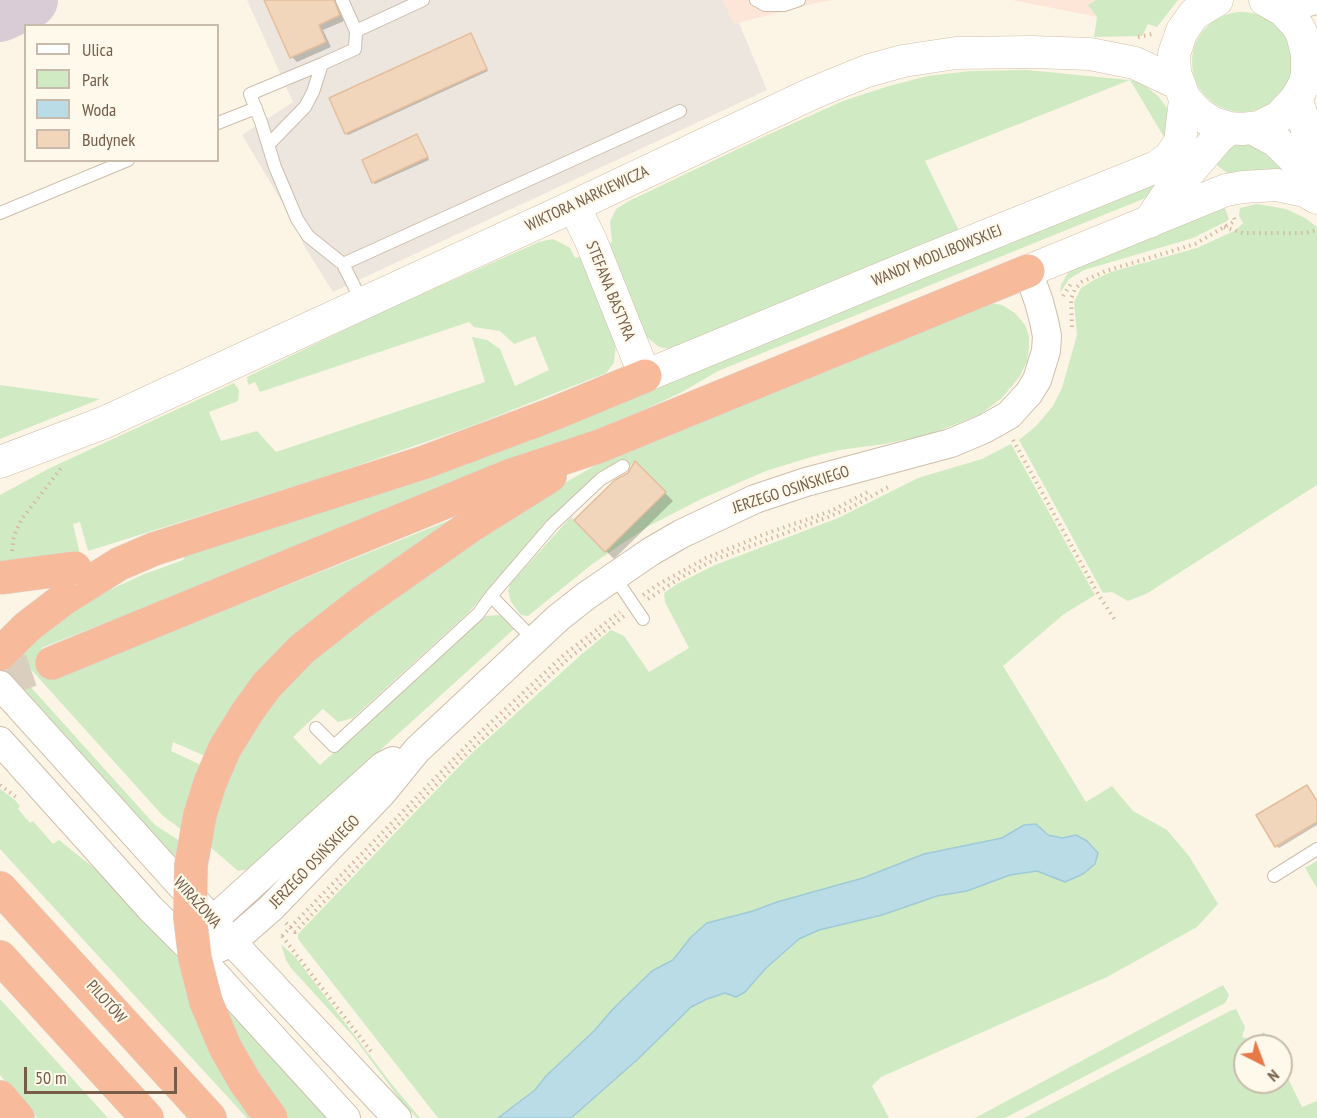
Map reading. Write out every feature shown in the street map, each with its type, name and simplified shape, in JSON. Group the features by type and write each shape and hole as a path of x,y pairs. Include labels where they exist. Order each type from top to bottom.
{"highway":[{"path":"271,1118 245,1082 225,1047 203,993 195,959 190,918 191,865 198,824 210,783 225,748 248,711 275,676 308,644 358,605 472,525 612,456 1028,271"},
{"path":"0,654 70,583 154,549 425,462 553,414 645,376"},
{"path":"52,663 509,476 612,456"},
{"path":"5,567 70,583"},
{"name":"PILOTÓW","path":"0,888 210,1118"},
{"path":"0,957 147,1118"},
{"path":"0,1098 18,1118"}],"main road":[{"path":"1149,222 1170,191 1218,138 1241,128 1269,123 1279,117 1296,99 1305,83 1307,54 1302,34 1274,5"},
{"name":"WIKTORA NARKIEWICZA","path":"1090,54 1152,45 1198,11"},
{"name":"WANDY MODLIBOWSKIEJ","path":"645,376 1163,163 1177,148 1182,136 1181,91 1173,63 1177,42 1198,11"},
{"name":"WIKTORA NARKIEWICZA","path":"0,480 103,423 362,302 574,206 813,93 867,71 903,61 956,54 1032,52 1090,54 1135,63 1181,91 1205,119 1241,128 1276,141 1317,181"},
{"path":"1296,99 1308,132 1317,143"},
{"path":"1028,271 1226,190 1278,185 1305,191 1317,198"},
{"name":"STEFANA BASTYRA","path":"574,206 591,241 645,376"},
{"name":"WIKTORA NARKIEWICZA","path":"0,462 103,423"}],"street":[{"path":"1274,5 1315,0"},
{"name":"JERZEGO OSIŃSKIEGO","path":"199,957 232,942 271,908 382,793 417,750 558,618 614,576 681,534 755,499 806,482 951,443 1009,415 1029,393 1043,365 1046,351 1047,336 1040,302 1028,271"},
{"name":"WIRAŻOWA","path":"0,685 232,942 397,1118"},
{"path":"0,741 150,908 199,957 346,1118"},
{"name":"JERZEGO OSIŃSKIEGO","path":"213,920 382,766 417,750"},
{"path":"199,957 213,920"}],"lane":[{"path":"342,0 356,31 355,49 250,94 275,167 297,219 308,236 343,264 362,302"},
{"path":"356,31 423,0"},
{"path":"756,0 765,5 784,5 799,0"},
{"path":"268,145 305,107 313,92 321,64"},
{"path":"219,123 256,108"},
{"path":"343,264 680,111"},
{"path":"0,213 123,162"},
{"path":"316,728 334,746 478,614 552,525 601,479 612,456"},
{"path":"614,576 643,619"},
{"path":"491,596 534,640"},
{"path":"1274,876 1317,849"}],"path":[{"path":"1072,330 1071,299 1075,289 1082,282 1106,271 1195,244 1235,221 1231,206"},
{"path":"1224,227 1243,233 1305,233 1317,230"},
{"path":"1085,274 1100,268 1106,271"},
{"path":"1064,302 1063,296 1077,277"},
{"path":"1003,446 1020,435"},
{"path":"1013,440 1098,594 1115,620"},
{"path":"5,567 21,520 64,463"},
{"path":"634,605 659,584 705,558 831,511 891,480"},
{"path":"374,1056 281,935 291,928 472,739 566,653 634,605 714,560 828,518 895,484"}],"shaded area":[{"path":"247,0 723,0 734,24 739,23 767,90 333,292 304,246 298,229 242,135 293,102"},
{"path":"723,0 834,0 734,24"},
{"path":"1012,0 1096,0 1089,5 1097,17"}],"green space":[{"path":"1096,0 1178,0 1157,27 1148,24 1142,36 1094,37 1097,17 1088,5"},
{"path":"1242,12 1261,15 1278,26 1289,43 1292,62 1289,81 1278,98 1261,109 1242,112 1223,109 1206,98 1195,81 1192,62 1195,43 1206,26 1223,15"},
{"path":"1027,70 1130,80 925,161 960,233 670,349 659,347 643,334 607,245 612,242 610,221 616,209 765,136 843,101 928,76 970,71"},
{"path":"1130,80 1139,81 1158,96 1167,108 1169,118 1164,137"},
{"path":"1237,143 1254,145 1268,153 1288,175 1231,176 1210,160 1215,153"},
{"path":"1170,172 1162,188 1143,199 718,371 650,407 529,458 41,648 54,679 450,520 453,526 205,756 173,742 171,751 201,765 182,830 163,816 18,655 88,600 142,575 183,560 185,556"},
{"path":"1257,204 1286,209 1317,227 1317,485 1146,594 1128,601 1112,592 1103,593 1019,440 1036,426 1053,406 1062,388 1077,335 1074,302 1081,288 1111,272 1197,248 1236,230 1243,223 1239,216 1240,208"},
{"path":"1224,205 1229,219 1227,221 1193,238 1084,270 1069,279 1060,293 1061,285 1069,271"},
{"path":"553,239 570,248 575,258 583,256 616,343 614,363 606,373 469,427 324,477 88,551 80,522 73,524 80,554 0,565 0,495 50,468 234,383 239,390 238,401 209,412 221,441 257,431 276,452 485,382 472,337 487,340 500,349 515,386 549,370 535,336 514,344 500,331 474,327 469,322 260,392 255,382 248,385 247,377 384,311 539,242"},
{"path":"991,303 1002,305 1015,313 1025,325 1029,336 1029,347 1027,361 1020,376 1002,398 979,415 928,435 811,457 766,471 701,499 649,526 591,565 528,616 521,615 511,602 508,591 510,584 571,517 605,552 666,492 635,461 630,466 624,460 597,474 548,520 468,613 353,718 338,722 323,709 293,737 320,765 485,616 499,615 507,619 514,629 249,869 238,871 208,845 223,788 260,715 289,683 355,623 563,484 596,465"},
{"path":"0,385 100,399 0,439"},
{"path":"1011,444 1095,595 1064,614 1003,666 1086,802 1112,786 1133,811 1167,830 1189,856 1218,904 1197,927 1107,977 881,1077 872,1086 889,1118 571,1118 638,1059 691,1007 725,993 736,997 745,992 766,968 799,939 819,930 882,915 937,896 967,891 1010,875 1037,871 1065,882 1076,835 1062,838 1048,835 1036,824 1024,825 1002,838 924,854 863,878 707,923 691,937 673,960 652,971 594,1031 546,1076 535,1090 498,1118 438,1118 298,939 298,934 471,754 611,630 624,636 649,672 689,648 665,602 664,593 677,584 715,565 838,518 918,478 982,459"},
{"path":"10,664 155,825 180,841 177,861 5,669"},
{"path":"0,789 15,800 20,806 18,809 30,823 33,821 53,844 59,840 94,868 178,957 186,992 207,1045 252,1118 247,1118 0,849"},
{"path":"1317,861 1317,888 1305,868"},
{"path":"281,944 296,958 420,1118 417,1118 404,1105 353,1036 291,968"},
{"path":"1223,985 1229,995 1225,1003 1005,1118 975,1118"},
{"path":"0,999 108,1118 37,1118 0,1075"},
{"path":"221,1000 327,1118 287,1118 247,1059"},
{"path":"1236,1009 1245,1027 1243,1034 1233,1034 1233,1094 1293,1094 1293,1089 1302,1107 1317,1101 1317,1118 1024,1118"}],"water":[{"path":"1036,824 1048,835 1062,838 1076,835 1087,841 1098,853 1095,864 1083,874 1065,882 1037,871 1010,875 967,891 937,896 882,915 819,930 799,939 766,968 745,992 736,997 725,993 691,1007 638,1059 571,1118 498,1118 535,1090 546,1076 594,1031 652,971 673,960 691,937 707,923 863,878 924,854 1002,838 1024,825"}],"building":[{"path":"264,0 334,0 340,15 319,25 326,42 290,58"},
{"path":"471,33 487,69 345,134 329,98"},
{"path":"417,134 428,157 372,183 362,160"},
{"path":"635,461 666,492 605,552 574,520 615,480 628,473"},
{"path":"1307,785 1317,801 1317,822 1275,847 1256,815"}],"taxiway":[{"path":"0,14 30,0"}],"tunnel":[{"path":"0,681 52,663"}]}
